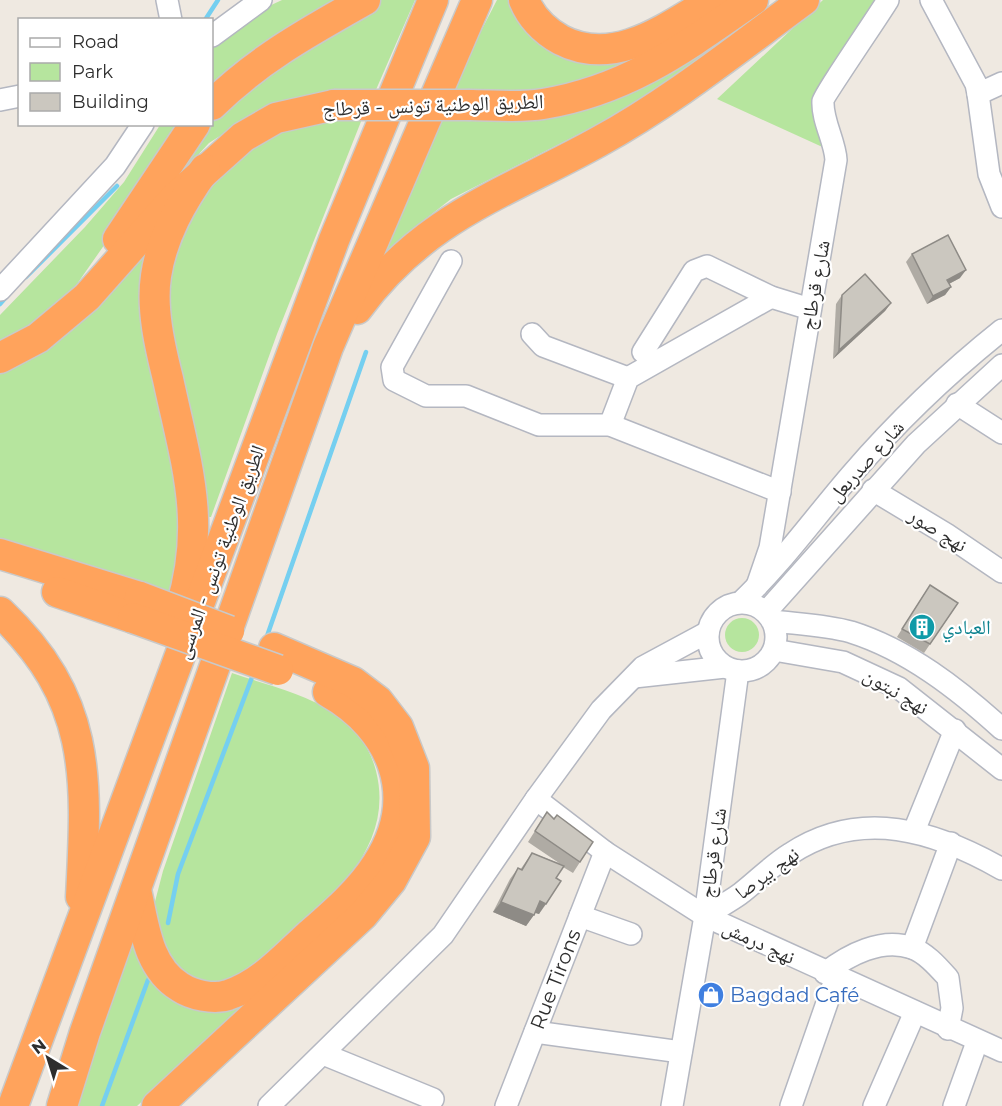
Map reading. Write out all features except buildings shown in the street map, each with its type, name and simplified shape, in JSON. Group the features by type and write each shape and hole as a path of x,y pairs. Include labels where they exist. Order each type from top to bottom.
{"highway":[{"path":"213,104 236,81 264,60 365,0"},
{"name":"الطريق الوطنية تونس - المرسى","path":"13,1106 334,240 433,0"},
{"name":"الطريق الوطنية تونس - المرسى","path":"62,1106 328,347 382,227 477,0"},
{"path":"449,65 488,0"},
{"path":"524,0 537,22 555,37 576,48 607,51 636,43 713,0"},
{"name":"الطريق الوطنية تونس - قرطاج","path":"0,358 38,338 87,297 175,198 205,169 243,137 276,118 334,105 540,104 591,94 644,73 753,0"},
{"path":"328,347 390,268 438,227 518,182 598,142 702,75 804,0"},
{"path":"38,338 81,290 194,126"},
{"path":"162,706 168,650 189,581 195,531 189,479 162,356 156,305 156,278 161,251 184,198 205,169"},
{"path":"0,554 276,659 353,682 378,701 398,726 414,768 415,837 391,881 363,915 157,1106"},
{"path":"0,572 137,607"},
{"path":"0,612 36,653 56,682 69,713 82,759 85,800 79,925"},
{"path":"136,890 148,943 162,970 180,987 204,996 226,996 260,980 348,901 378,864 391,837 399,806 396,774 385,745 370,723 350,705 276,659"},
{"path":"162,1106 183,1082"}],"street":[{"path":"167,0 171,18"},
{"path":"179,0 182,18"},
{"path":"213,35 261,0"},
{"name":"شارع قرطاج","path":"757,586 770,548 836,160 824,108 824,96 853,57 888,0"},
{"path":"930,0 976,84 989,174 1002,207"},
{"path":"978,94 1002,84"},
{"path":"0,100 18,96"},
{"path":"0,290 115,166 142,126"},
{"path":"451,261 392,367 391,374 394,380 426,396 466,396 539,425 610,424 780,492"},
{"path":"643,352 694,271 700,267 707,266 771,297 810,309"},
{"path":"610,424 628,378 771,297"},
{"name":"شارع صدربعل","path":"741,602 780,563 817,515 896,426 1002,330"},
{"path":"532,334 543,346 628,378"},
{"name":"شارع صدربعل","path":"769,617 873,490 957,404 1002,364"},
{"path":"957,404 1002,433"},
{"name":"نهج صور","path":"873,490 946,534 1002,572"},
{"path":"634,677 731,669 759,666 774,650 776,635 769,617 754,605 741,602 729,605 719,611 711,621 708,632 709,646 715,658 731,669"},
{"name":"نهج نبتون","path":"769,617 826,627 870,639 959,690 1002,729"},
{"path":"270,1106 442,935 601,710 643,667 708,632"},
{"name":"نهج نبتون","path":"774,650 832,660 865,671 899,688 1002,769"},
{"name":"شارع قرطاج","path":"672,1106 705,916 731,669"},
{"path":"914,831 955,730"},
{"name":"نهج درمش","path":"536,799 605,852 705,916 948,1029 1002,1051"},
{"name":"نهج بيرصا","path":"705,916 741,893 792,852 824,837 872,827 914,831 951,843 1002,869"},
{"path":"912,948 951,843"},
{"name":"Rue Tirons","path":"506,1106 605,852"},
{"path":"580,916 631,934"},
{"path":"791,1106 830,975 838,963 864,950 890,945 912,948 930,961 948,978 952,1008 948,1029"},
{"path":"874,1106 915,1012"},
{"path":"535,1032 681,1052"},
{"path":"954,1106 977,1042"},
{"path":"322,1054 433,1099"}],"green space":[{"path":"282,0 353,0 213,99 213,45 267,7"},
{"path":"376,0 415,0 375,92 257,112 209,143 160,196 201,126 213,126 213,111"},
{"path":"497,0 515,0 575,54 731,0 749,23 657,89 593,127 451,199 419,224 378,263 449,93"},
{"path":"823,0 889,0 826,91 829,150 717,99"},
{"path":"337,119 362,119 277,334 211,517 207,517 169,325 170,264 204,186 266,138 288,129"},
{"path":"159,126 187,126 77,284 36,326 0,348 0,315 85,227 124,182"},
{"path":"144,239 183,517 174,600 0,542 0,371"},
{"path":"742,618 754,623 759,635 754,647 742,652 730,647 725,635 730,623"},
{"path":"232,673 298,695 322,706 342,719 361,738 370,754 376,771 379,796 377,820 370,843 358,864 327,902 244,974 223,984 207,985 177,973 152,913 163,871"},
{"path":"131,939 138,956 235,1007 246,1005 137,1106 68,1106"}],"waterway":[{"path":"206,18 218,0"},
{"path":"26,277 117,186"},
{"path":"0,304 7,296"},
{"path":"266,639 366,352"},
{"path":"168,923 178,874 254,672"},
{"path":"102,1106 148,980"}],"place":[{"name":"العبادي","path":"922,627"},
{"name":"Bagdad Café","path":"711,995"}]}
